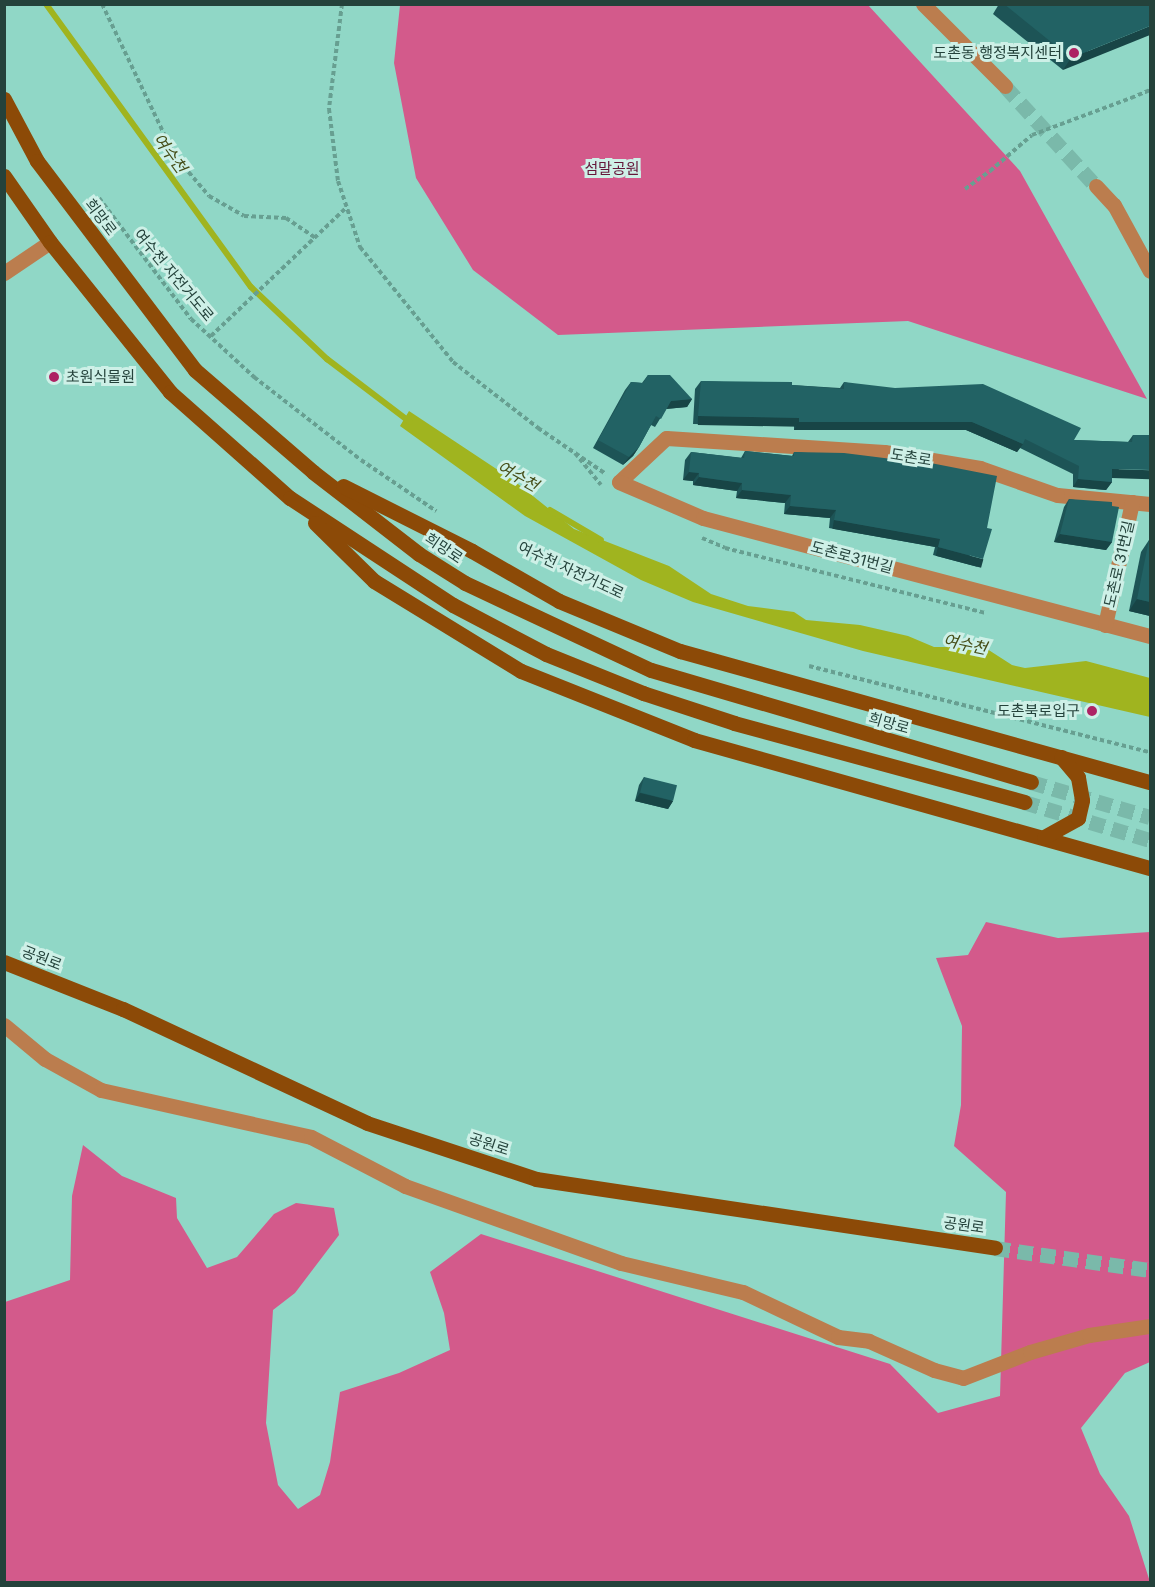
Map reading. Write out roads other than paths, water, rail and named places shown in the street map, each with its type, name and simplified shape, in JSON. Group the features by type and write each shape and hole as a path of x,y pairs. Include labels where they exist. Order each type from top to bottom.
{"main road":[{"name":"희망로","path":"4,99 37,161 195,370 313,472 419,554 465,583 651,670 1031,782"},
{"path":"4,176 50,242 170,392 290,498 374,581 521,671 694,740 1150,868"},
{"path":"313,472 472,551 559,601 670,647 1150,782"},
{"path":"290,498 453,605 546,654 643,693 734,723 1024,802"},
{"path":"1044,837 1078,818 1082,800 1078,777 1061,757"},
{"name":"공원로","path":"4,962 123,1009 367,1124 536,1179 994,1248"}],"street":[{"path":"923,4 1005,86"},
{"path":"1096,186 1114,205 1150,271"},
{"path":"4,273 50,242"},
{"name":"도촌로","path":"619,482 666,438 884,452 980,468 1058,495 1150,504"},
{"name":"도촌로31번길","path":"619,482 703,518 1150,636"},
{"name":"도촌로 31번길","path":"1105,625 1132,502"},
{"path":"4,1025 45,1059 100,1090 311,1137 405,1186 621,1263 743,1292 838,1336 869,1341 934,1370 963,1378 1030,1352 1079,1338 1124,1327 1150,1326"}],"waterway":[{"name":"여수천","path":"46,4 251,287 327,359 410,422"},
{"name":"여수천","path":"550,510 601,540"}],"tunnel":[{"path":"1005,86 1096,186"},
{"path":"1031,782 1150,817"},
{"path":"1024,802 1150,840"},
{"path":"995,1248 1150,1270"}],"place":[{"name":"도촌동 행정복지센터","path":"1074,53"},
{"name":"초원식물원","path":"54,377"},
{"name":"도촌북로입구","path":"1092,711"}],"park label":[{"name":"섬말공원","path":"612,169"}]}
